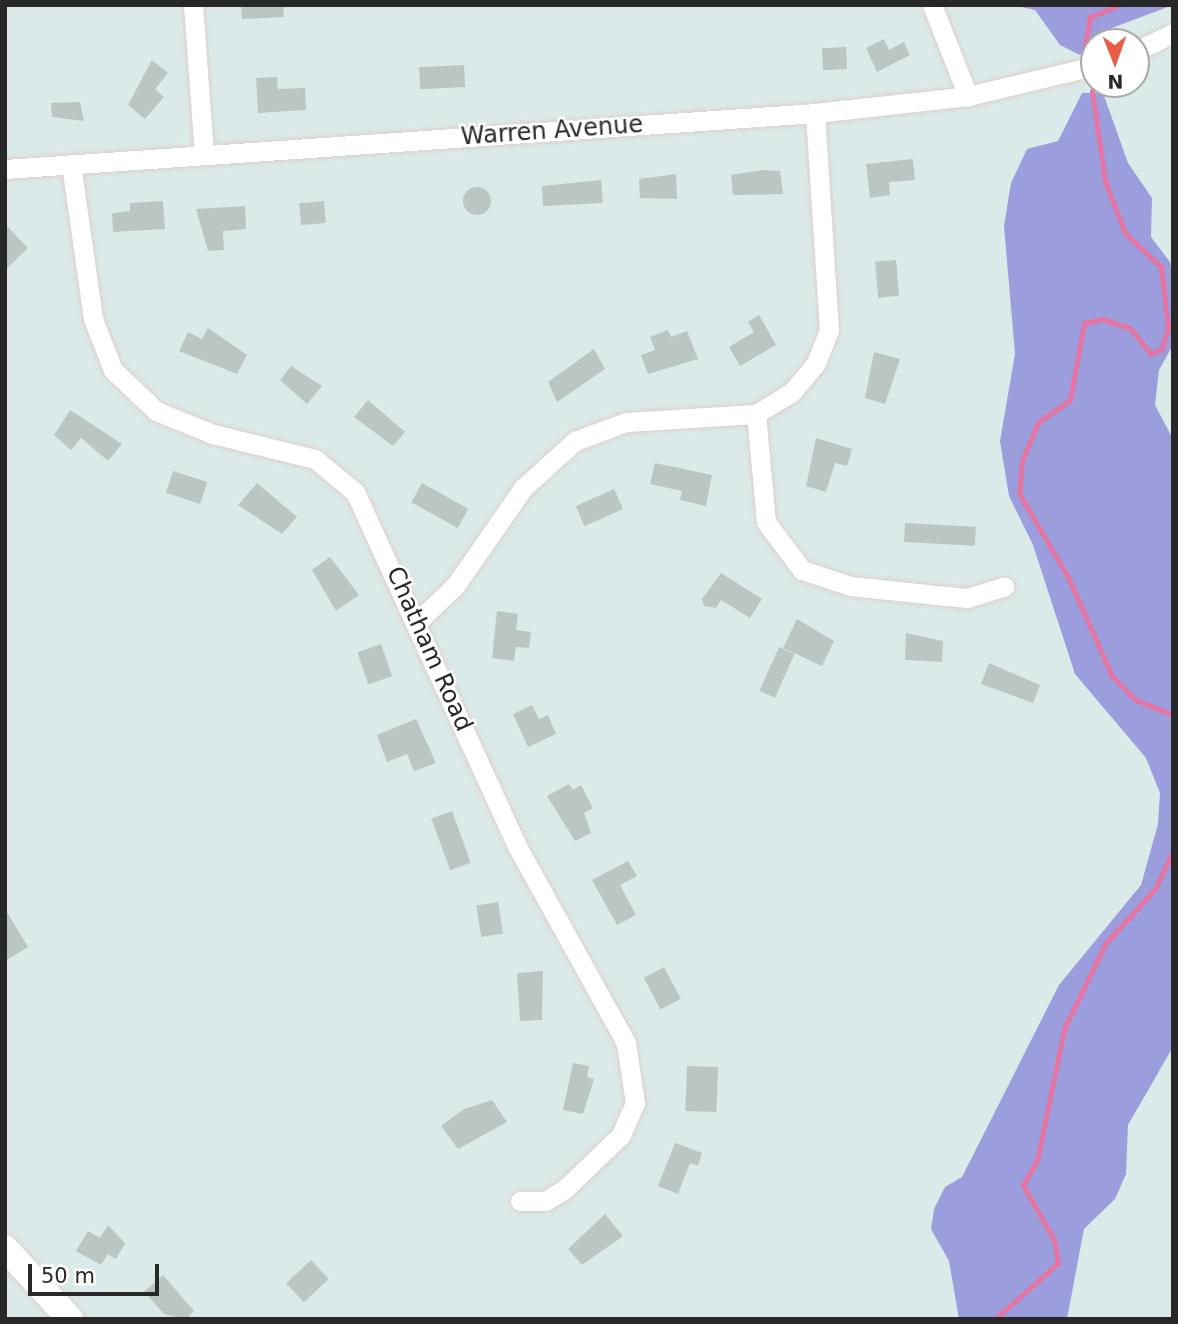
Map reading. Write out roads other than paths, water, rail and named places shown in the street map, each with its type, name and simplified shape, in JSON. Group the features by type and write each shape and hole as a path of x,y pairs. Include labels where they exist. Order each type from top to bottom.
{"main road":[{"path":"5,1248 70,1319"}],"street":[{"path":"193,5 204,155"},
{"path":"932,5 968,96"},
{"path":"1150,44 1173,33"},
{"name":"Warren Avenue","path":"5,169 816,113 968,96 1080,69"},
{"path":"417,622 455,586 523,488 584,435 633,421 756,414 804,379 829,331 816,113"},
{"name":"Chatham Road","path":"71,164 93,319 113,370 148,405 174,420 290,450 340,476 369,515 518,848 633,1061 635,1103 620,1136 565,1188 545,1201 520,1201"},
{"path":"756,414 763,512 777,544 802,570 850,586 970,599 1004,587"}],"waterway":[{"path":"1088,28 1090,17 1120,5"},
{"path":"1093,98 1105,181 1125,233 1161,267 1168,328 1162,348 1151,354 1130,328 1103,319 1084,323 1070,400 1038,422 1022,461 1019,493 1069,579 1112,676 1134,699 1173,715"},
{"path":"995,1319 1058,1263 1054,1240 1023,1185 1037,1161 1064,1029 1105,944 1155,889 1173,851"}]}
